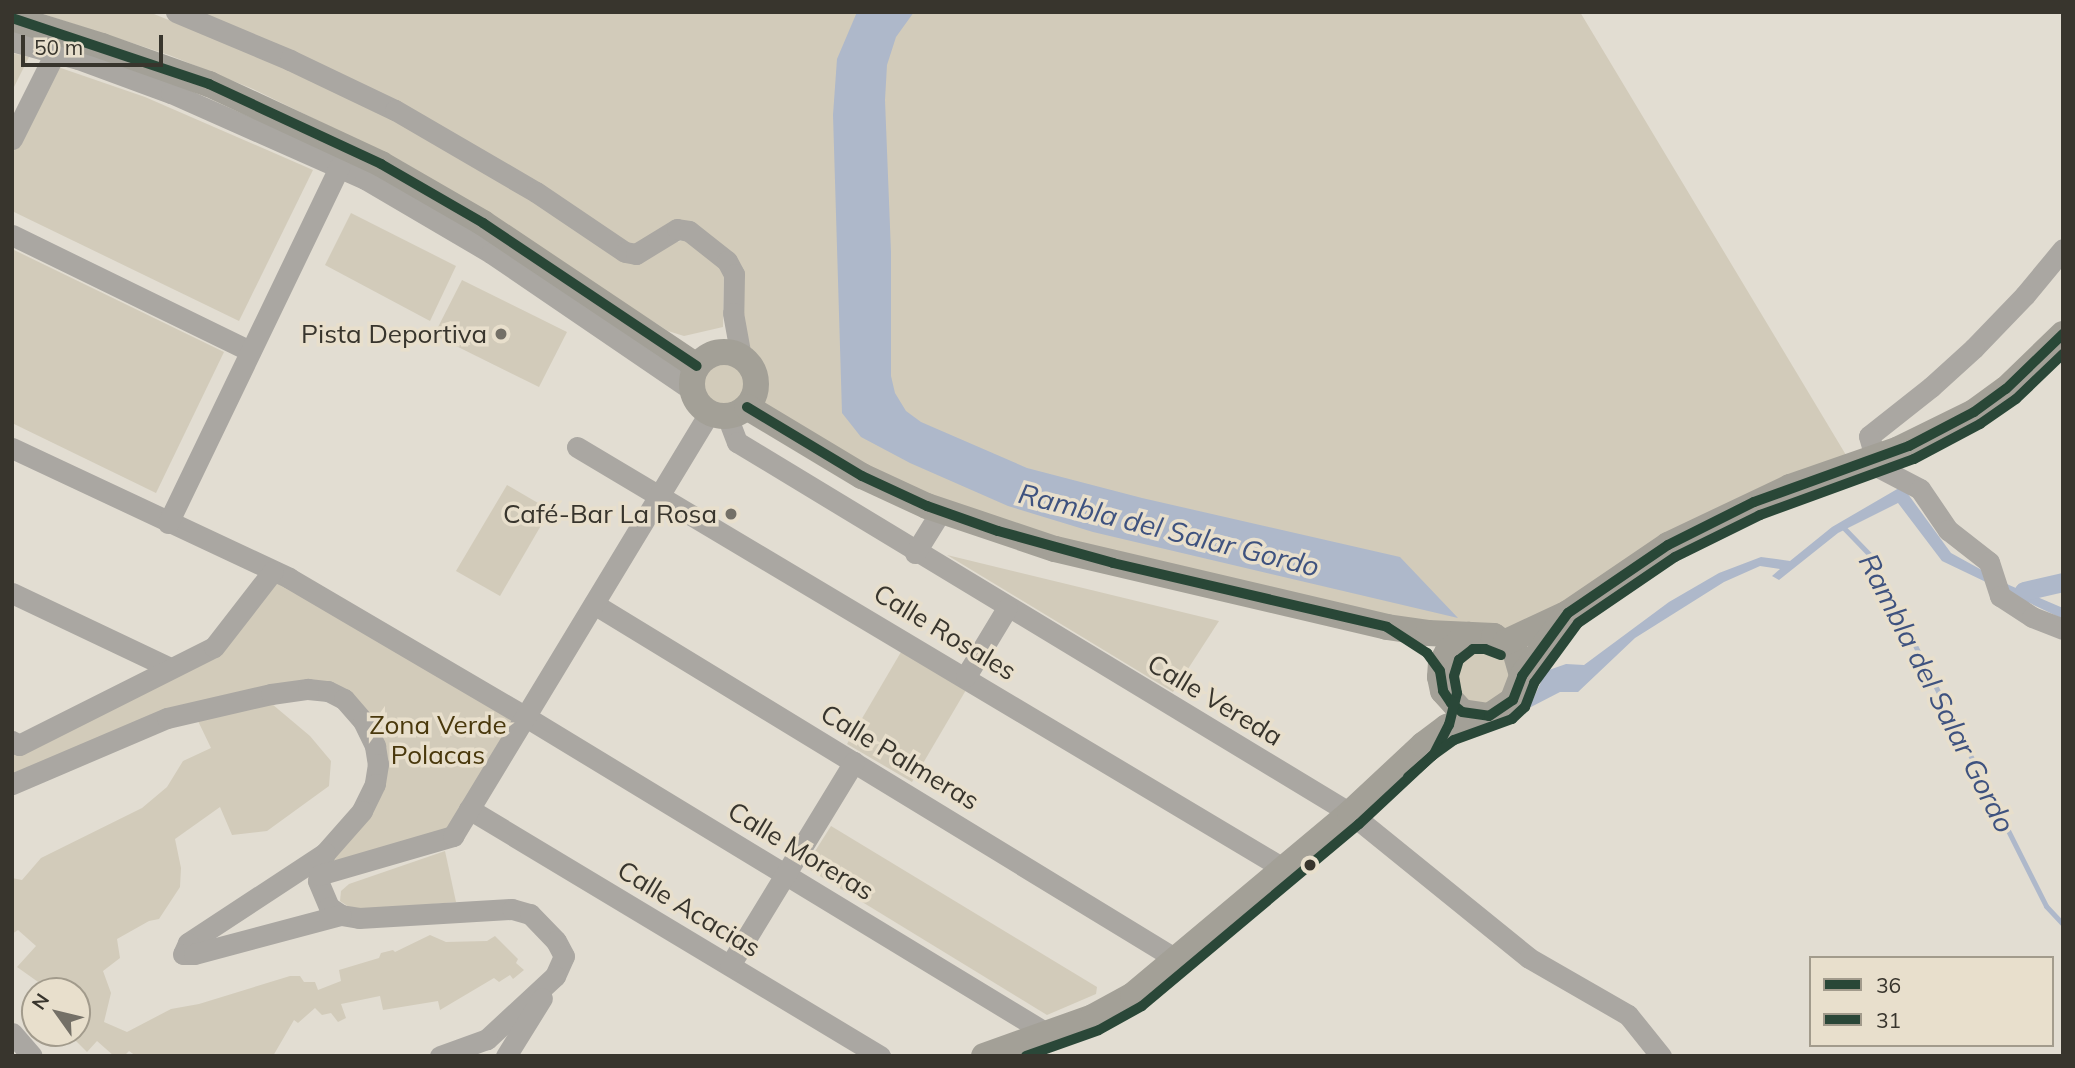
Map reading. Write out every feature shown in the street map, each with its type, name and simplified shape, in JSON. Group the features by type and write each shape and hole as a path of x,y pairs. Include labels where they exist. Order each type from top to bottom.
{"main road":[{"path":"12,18 197,80 263,107 381,164 483,223 695,379"},
{"path":"1506,642 1568,613 1668,545 1790,487 1899,449 1974,412 2006,389 2063,334"},
{"path":"728,412 753,400 756,380 754,371 741,357 732,353 715,354 695,379 696,400 728,412 941,511 1055,549 1387,627 1488,635 1506,642 1520,663 1522,676"},
{"path":"984,1056 1093,1017 1132,995 1350,813 1423,745 1447,727 1476,716 1489,716 1514,700 1522,676 1568,613"},
{"path":"1387,627 1427,653 1451,703 1476,716"},
{"path":"1423,745 1436,719 1448,651 1468,635"}],"street":[{"path":"176,12 290,60 395,110 536,192 625,251 636,254 677,229 689,231 727,261 734,274 733,313 741,357"},
{"path":"12,41 55,53 181,97 340,166 491,253 695,379"},
{"path":"12,139 55,53"},
{"path":"168,523 340,166"},
{"path":"12,235 250,351"},
{"path":"2063,249 2025,295 1974,348 1931,387 1869,436 1878,467 1920,489 1948,530 1989,562 2000,596 2032,617 2063,629"},
{"path":"319,876 453,836 660,495 728,412"},
{"name":"Calle Vereda","path":"728,412 737,442 915,553 1350,813 1529,958 1628,1015 1661,1056"},
{"name":"Calle Rosales","path":"577,447 966,676 1283,868"},
{"name":"Calle Moreras","path":"12,448 273,571 526,717 1048,1034"},
{"path":"915,553 941,511"},
{"path":"16,743 214,647 273,571"},
{"path":"12,593 170,668"},
{"name":"Calle Palmeras","path":"594,604 1176,959"},
{"path":"966,676 1007,608"},
{"path":"12,784 167,718 271,694 328,691 344,699 363,721 375,746 378,764 375,784 362,811 325,853 188,943 183,954 187,956 341,915"},
{"path":"730,965 854,762"},
{"name":"Calle Acacias","path":"469,809 880,1056"},
{"path":"325,853 319,876 322,895 329,907 341,915 359,918 512,908 530,914 556,941 565,956 506,1056"},
{"path":"440,1056 487,1039 555,976"},
{"path":"12,1033 32,1056"}],"green space":[{"path":"37,12 149,12 282,66 393,119 496,176 618,258 684,240 724,269 723,327 684,336 668,331 403,162 253,89 169,55"},
{"path":"169,12 1580,12 1852,465 1507,641 1038,543 910,498 753,400 756,380 748,362 734,274 689,231 636,254 467,150"},
{"path":"12,53 29,57 12,91"},
{"path":"55,66 145,97 313,170 239,321 12,211 12,155"},
{"name":"Pista Deportiva","path":"351,213 456,266 430,321 325,265"},
{"path":"12,249 224,352 156,493 12,423"},
{"name":"Pista Deportiva","path":"462,280 567,332 539,387 434,335"},
{"path":"725,356 736,358 745,364 751,373 751,395 745,404 736,410 725,412 714,410 705,404 699,395 697,384 699,373 705,364 714,358"},
{"path":"507,485 550,510 500,596 456,571"},
{"path":"947,555 1219,621 1173,692"},
{"name":"Zona Verde Polacas","path":"273,571 526,717 453,836 319,875 362,811 375,746 328,691 167,718 12,784 12,745 214,647"},
{"path":"1468,640 1511,653 1509,698 1464,708 1445,666"},
{"path":"901,652 966,690 912,782 847,744"},
{"path":"272,704 310,736 331,761 329,786 267,831 232,835 220,807 175,839 181,868 180,887 159,919 149,921 117,939 120,958 103,971 111,993 104,1022 127,1032 171,1009 199,1004 290,976 300,976 304,982 315,982 318,990 341,981 339,970 379,958 381,953 393,950 395,952 430,935 446,942 487,941 495,936 518,959 516,963 524,970 513,979 510,975 499,982 494,978 440,1010 438,1001 383,1010 380,996 341,1004 346,1018 338,1022 331,1013 322,1015 315,1008 298,1023 294,1020 273,1056 136,1056 129,1051 124,1056 114,1056 97,1041 87,1052 82,1047 91,1047 91,977 31,977 17,967 36,946 18,930 12,934 12,878 22,880 41,858 142,808 167,787 183,761 211,748 198,721"},
{"path":"831,826 1097,987 1096,994 1047,1015 805,867"},
{"path":"445,851 456,902 355,911 340,901 341,891 349,884"}],"water":[{"path":"857,12 914,12 896,37 887,65 885,100 891,252 891,376 895,393 906,411 921,422 1027,468 1142,498 1400,557 1458,618 1093,532 1008,506 910,463 861,437 842,413 833,115 837,59"},
{"path":"1899,488 1905,490 1951,553 2009,585 2063,608 2063,619 1942,561 1898,503 1838,533 1779,580 1772,576 1780,569 1760,566 1724,582 1635,638 1578,692 1560,692 1529,708 1546,671 1566,664 1584,665 1669,602 1719,573 1761,557 1790,561 1832,527"}],"waterway":[{"name":"Rambla del Salar Gordo","path":"1841,525 1869,554 2046,906 2063,924"},
{"path":"2022,595 2024,591 2063,582"}],"transit line":[{"name":"36","path":"12,18 209,84 381,164 483,223 697,366"},
{"name":"36","path":"747,407 862,476 927,506 998,531 1113,563 1387,627 1427,653 1440,671 1443,691 1451,703 1462,712 1489,716 1513,700 1522,676 1568,613 1668,545 1754,502 1909,446 1974,412 2006,389 2063,334"},
{"name":"31","path":"1026,1056 1099,1030 1142,1006 1359,824 1432,756 1454,740 1512,719 1525,707 1534,683 1578,623 1675,557 1760,515 1914,459 1980,424 2016,399 2063,354"},
{"name":"31","path":"1408,777 1434,754 1449,725 1457,693 1454,676 1459,660 1473,649 1485,649 1501,655"}],"place":[{"name":"Pista Deportiva","path":"501,334"},
{"name":"Café-Bar La Rosa","path":"731,514"}]}
